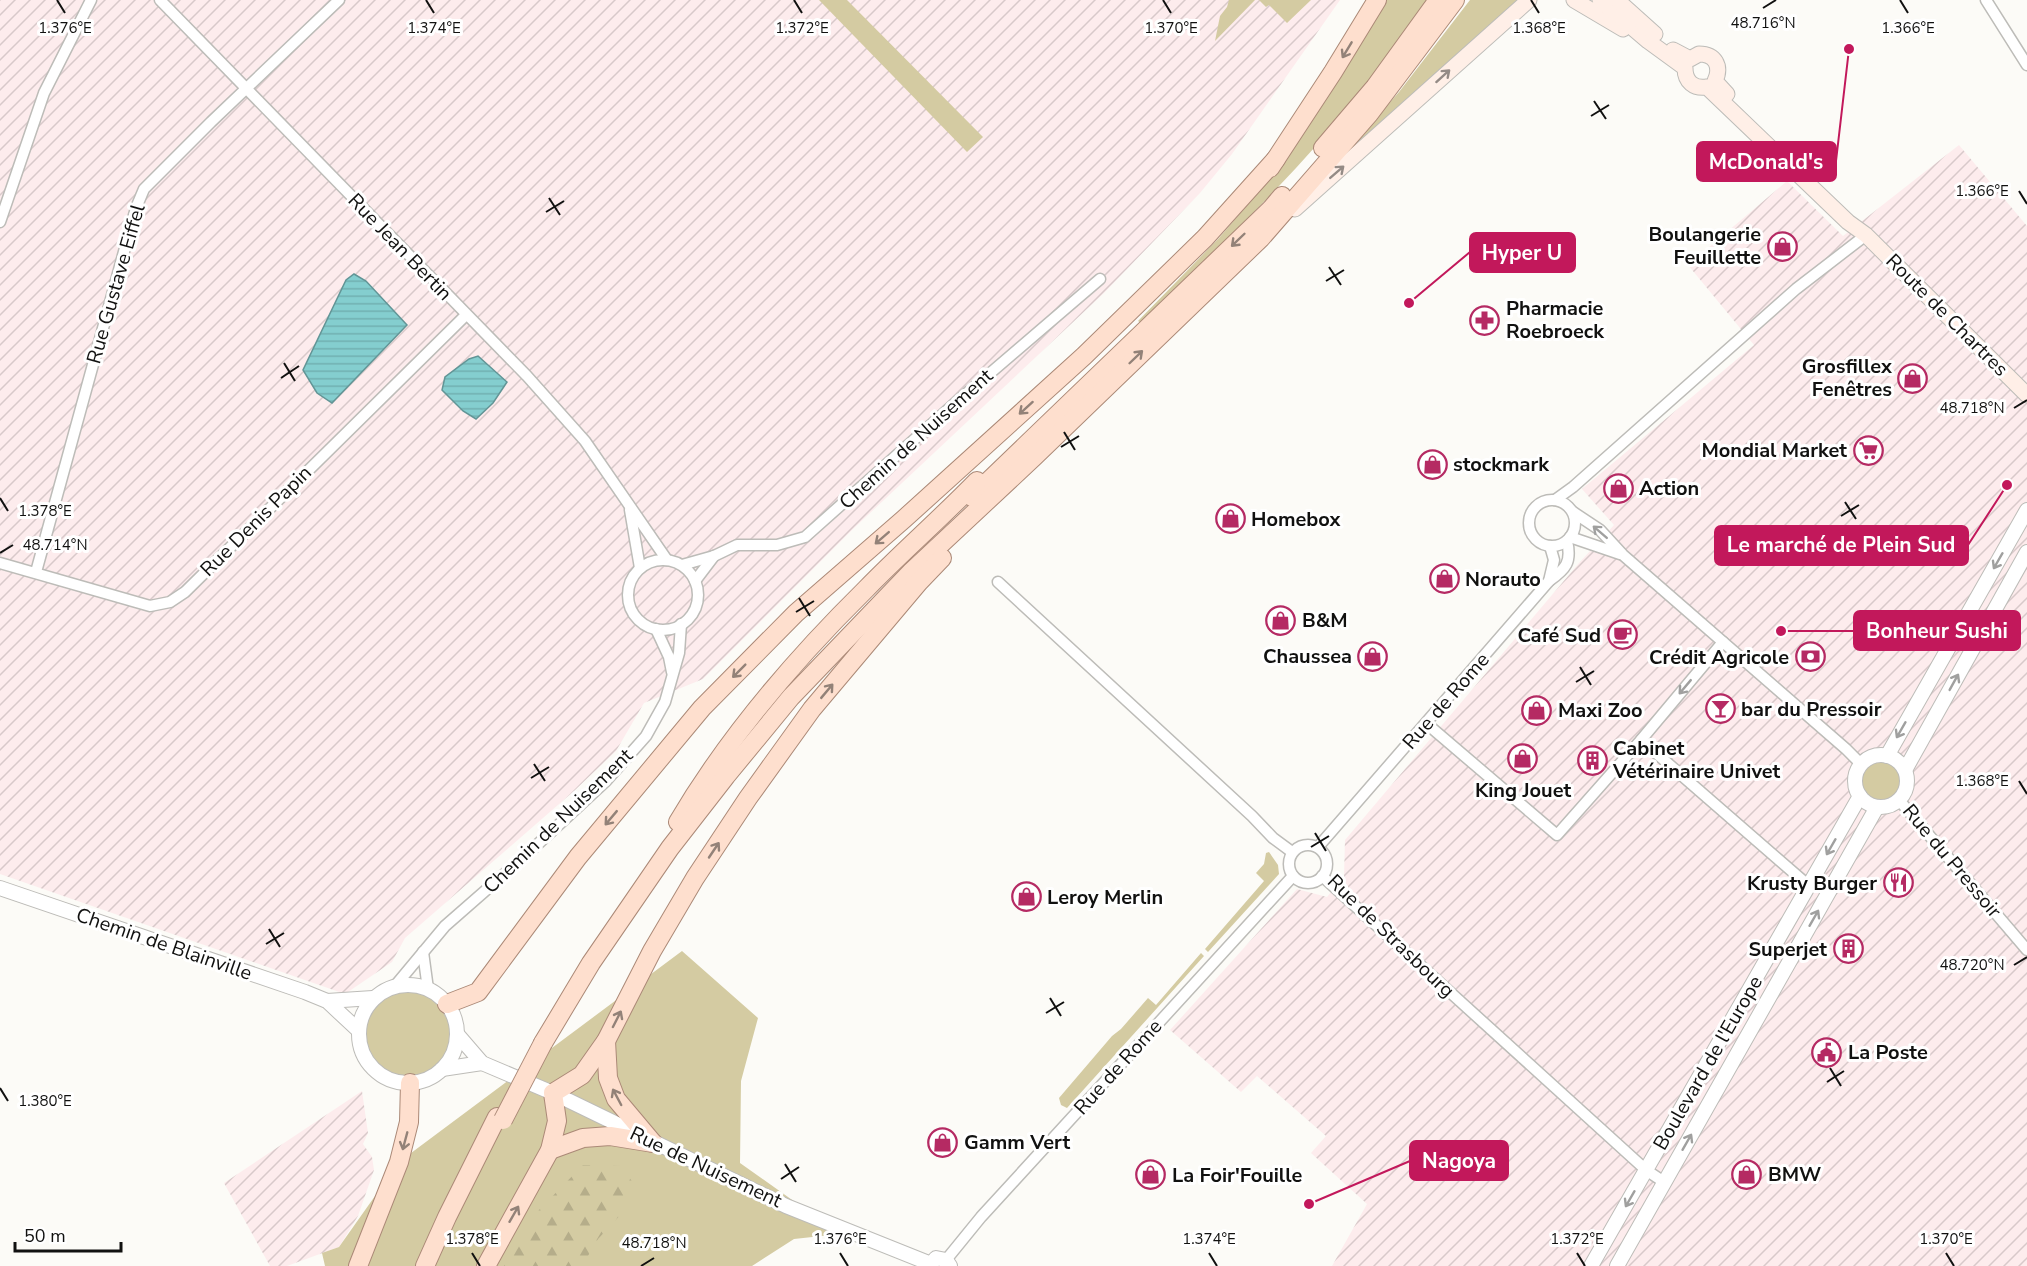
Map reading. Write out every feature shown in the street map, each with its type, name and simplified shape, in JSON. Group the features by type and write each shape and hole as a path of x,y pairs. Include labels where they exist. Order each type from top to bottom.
{"main road":[{"path":"425,1266 447,1217 581,962 676,825 702,781 807,650 865,589 953,505 1162,288 1215,238 1256,189 1377,0"},
{"path":"676,825 809,661 862,604 1271,209 1375,87 1438,0"},
{"path":"1261,238 1369,114 1455,0"},
{"path":"539,1042 670,848 784,706 851,633 912,571 1261,238 1529,0"},
{"path":"1574,0 1631,34 1648,41"},
{"name":"Route de Chartres","path":"1600,0 1648,41 1688,64"},
{"name":"Route de Chartres","path":"1617,0 1688,64"},
{"name":"Route de Chartres","path":"1703,54 1712,57 1719,70 1711,84 1699,87 1690,83 1686,77 1688,64 1703,54"},
{"name":"Route de Chartres","path":"1711,84 1728,109 1764,134 1848,222 1866,236 2027,395"},
{"path":"447,1004 478,992 578,857 702,708 796,613 1084,356 1205,238 1276,159"},
{"path":"486,1266 550,1150 557,1121 553,1093 582,1075 606,1041 652,951 695,878 748,798 812,710 919,582 1034,457"},
{"path":"606,1041 608,1078 616,1100 653,1143"},
{"path":"358,1266 399,1161 410,1122 410,1083"},
{"path":"433,1266 500,1118"},
{"path":"550,1150 584,1138 602,1136 653,1143"}],"street":[{"path":"0,222 44,93 91,0"},
{"name":"Rue Jean Bertin","path":"160,0 527,376 585,441 667,560"},
{"name":"Rue Gustave Eiffel","path":"36,572 136,208 144,189 339,0"},
{"path":"1986,0 2027,64"},
{"path":"1573,487 1571,509 1575,528 1569,539 1562,544 1550,546 1537,541 1529,528 1529,521 1531,513 1541,502 1555,500 1573,487 1796,289 1866,236"},
{"name":"Chemin de Nuisement","path":"682,565 714,556 737,545 777,545 805,537 953,405 1101,279"},
{"name":"Rue Denis Papin","path":"0,563 150,606 170,602 185,592 466,315"},
{"path":"1555,500 1600,530 1623,555 1861,764"},
{"name":"Rue Jean Bertin","path":"628,503 640,568"},
{"path":"1887,756 2027,510"},
{"path":"1569,539 1623,555"},
{"name":"Rue de Rome","path":"1318,847 1549,581 1562,571 1570,553 1569,539"},
{"path":"1905,770 2027,551 2010,540"},
{"path":"1549,581 1554,560 1550,546"},
{"path":"695,581 714,556"},
{"path":"667,560 682,565 690,572 698,591 694,610 674,628 656,629 639,620 629,604 629,584 640,568 648,563 667,560"},
{"path":"998,582 1273,837 1292,852"},
{"name":"Chemin de Nuisement","path":"395,986 444,926 525,856 606,781 646,736 665,702 679,653 681,624"},
{"path":"656,629 669,657 673,676"},
{"path":"1426,724 1557,835 1723,642"},
{"path":"1641,740 1809,886"},
{"path":"1873,756 1887,756 1894,758 1905,770 1907,785 1899,800 1893,804 1877,807 1865,802 1860,796 1855,780 1861,764 1873,756"},
{"name":"Boulevard de l'Europe","path":"1591,1266 1860,796"},
{"name":"Rue du Pressoir","path":"1899,800 2027,950"},
{"name":"Boulevard de l'Europe","path":"1617,1266 1877,807"},
{"path":"1318,847 1310,844 1302,845 1292,852 1288,863 1293,876 1298,881 1309,883 1322,876"},
{"name":"Rue de Strasbourg","path":"1318,847 1327,863 1322,876 1646,1170 1664,1182"},
{"name":"Rue de Rome","path":"948,1263 981,1217 1293,876"},
{"name":"Chemin de Blainville","path":"0,888 305,992 327,1001 358,1030"},
{"path":"423,952 428,989"},
{"path":"411,984 437,994 447,1004 454,1018 457,1034 455,1047 450,1059 433,1076 410,1083 393,1081 379,1074 367,1062 360,1047 358,1030 365,1008 384,990 411,984"},
{"name":"Chemin de Blainville","path":"327,1001 372,999"},
{"name":"Rue de Nuisement","path":"457,1034 482,1063 553,1093 786,1206 931,1265"},
{"path":"442,1069 482,1063"},
{"path":"931,1265 936,1258 948,1263"}],"shaded area":[{"path":"0,0 1340,0 1232,154 1200,193 1104,293 852,530 703,679 644,703 616,751 574,791 405,938 392,962 345,994 0,874"},
{"path":"1959,145 2027,226 2027,1266 1332,1266 1367,1204 1311,1153 1326,1136 1257,1076 1241,1092 1170,1030 1297,889 1327,897 1344,876 1345,840 1579,563 1614,525 1582,489 1754,345 1688,265 1787,181 1843,236"},
{"path":"362,1091 368,1133 363,1144 372,1157 374,1170 358,1216 339,1247 287,1266 270,1266 224,1183"}],"green space":[{"path":"819,0 847,0 983,137 967,152"},
{"path":"1229,0 1255,0 1215,41 1220,16"},
{"path":"1259,0 1311,0 1287,23 1269,5 1266,7"},
{"path":"1384,0 1429,0 1366,87 1296,168 1141,323 1138,321 1219,238 1259,191"},
{"path":"1470,0 1521,0 1490,25 1348,156 1345,153 1399,92"},
{"path":"1882,760 1897,766 1903,781 1897,796 1882,802 1867,796 1861,781 1867,766"},
{"path":"1269,852 1278,865 1279,874 1208,952 1205,949 1264,881 1256,873 1264,864 1266,853"},
{"path":"682,951 758,1018 741,1081 740,1163 840,1234 794,1239 752,1266 325,1266 322,1253 339,1247 399,1162"},
{"path":"1201,953 1204,956 1067,1108 1061,1105 1059,1098 1112,1036 1148,998 1156,1005"},
{"path":"408,992 424,996 438,1005 447,1019 451,1035 447,1051 438,1065 424,1074 408,1078 392,1074 378,1065 369,1051 365,1035 369,1019 378,1005 392,996"},
{"path":"583,1165 621,1166 636,1187 637,1197 598,1239 582,1266 504,1266 539,1210"}],"water":[{"path":"354,274 366,281 407,325 332,403 317,393 303,370 346,280"},
{"path":"478,356 507,382 493,403 476,419 463,411 442,390 445,377 469,359"}],"place":[{"name":"McDonald's","path":"1849,49"},
{"name":"Boulangerie Feuillette","path":"1782,246"},
{"name":"Hyper U","path":"1409,303"},
{"name":"Pharmacie Roebroeck","path":"1485,320"},
{"name":"Grosfillex Fenêtres","path":"1913,378"},
{"name":"Mondial Market","path":"1868,450"},
{"name":"stockmark","path":"1432,464"},
{"name":"Le marché de Plein Sud","path":"2007,485"},
{"name":"Action","path":"1618,488"},
{"name":"Homebox","path":"1230,519"},
{"name":"Norauto","path":"1444,579"},
{"name":"B&M","path":"1281,620"},
{"name":"Bonheur Sushi","path":"1781,631"},
{"name":"Café Sud","path":"1622,635"},
{"name":"Chaussea","path":"1373,656"},
{"name":"Crédit Agricole","path":"1810,657"},
{"name":"bar du Pressoir","path":"1720,709"},
{"name":"Maxi Zoo","path":"1537,710"},
{"name":"King Jouet","path":"1523,759"},
{"name":"Cabinet Vétérinaire Univet","path":"1592,760"},
{"name":"Krusty Burger","path":"1898,883"},
{"name":"Leroy Merlin","path":"1026,897"},
{"name":"Superjet","path":"1848,949"},
{"name":"La Poste","path":"1827,1052"},
{"name":"Gamm Vert","path":"943,1142"},
{"name":"BMW","path":"1747,1174"},
{"name":"La Foir'Fouille","path":"1151,1175"},
{"name":"Nagoya","path":"1309,1204"}]}
